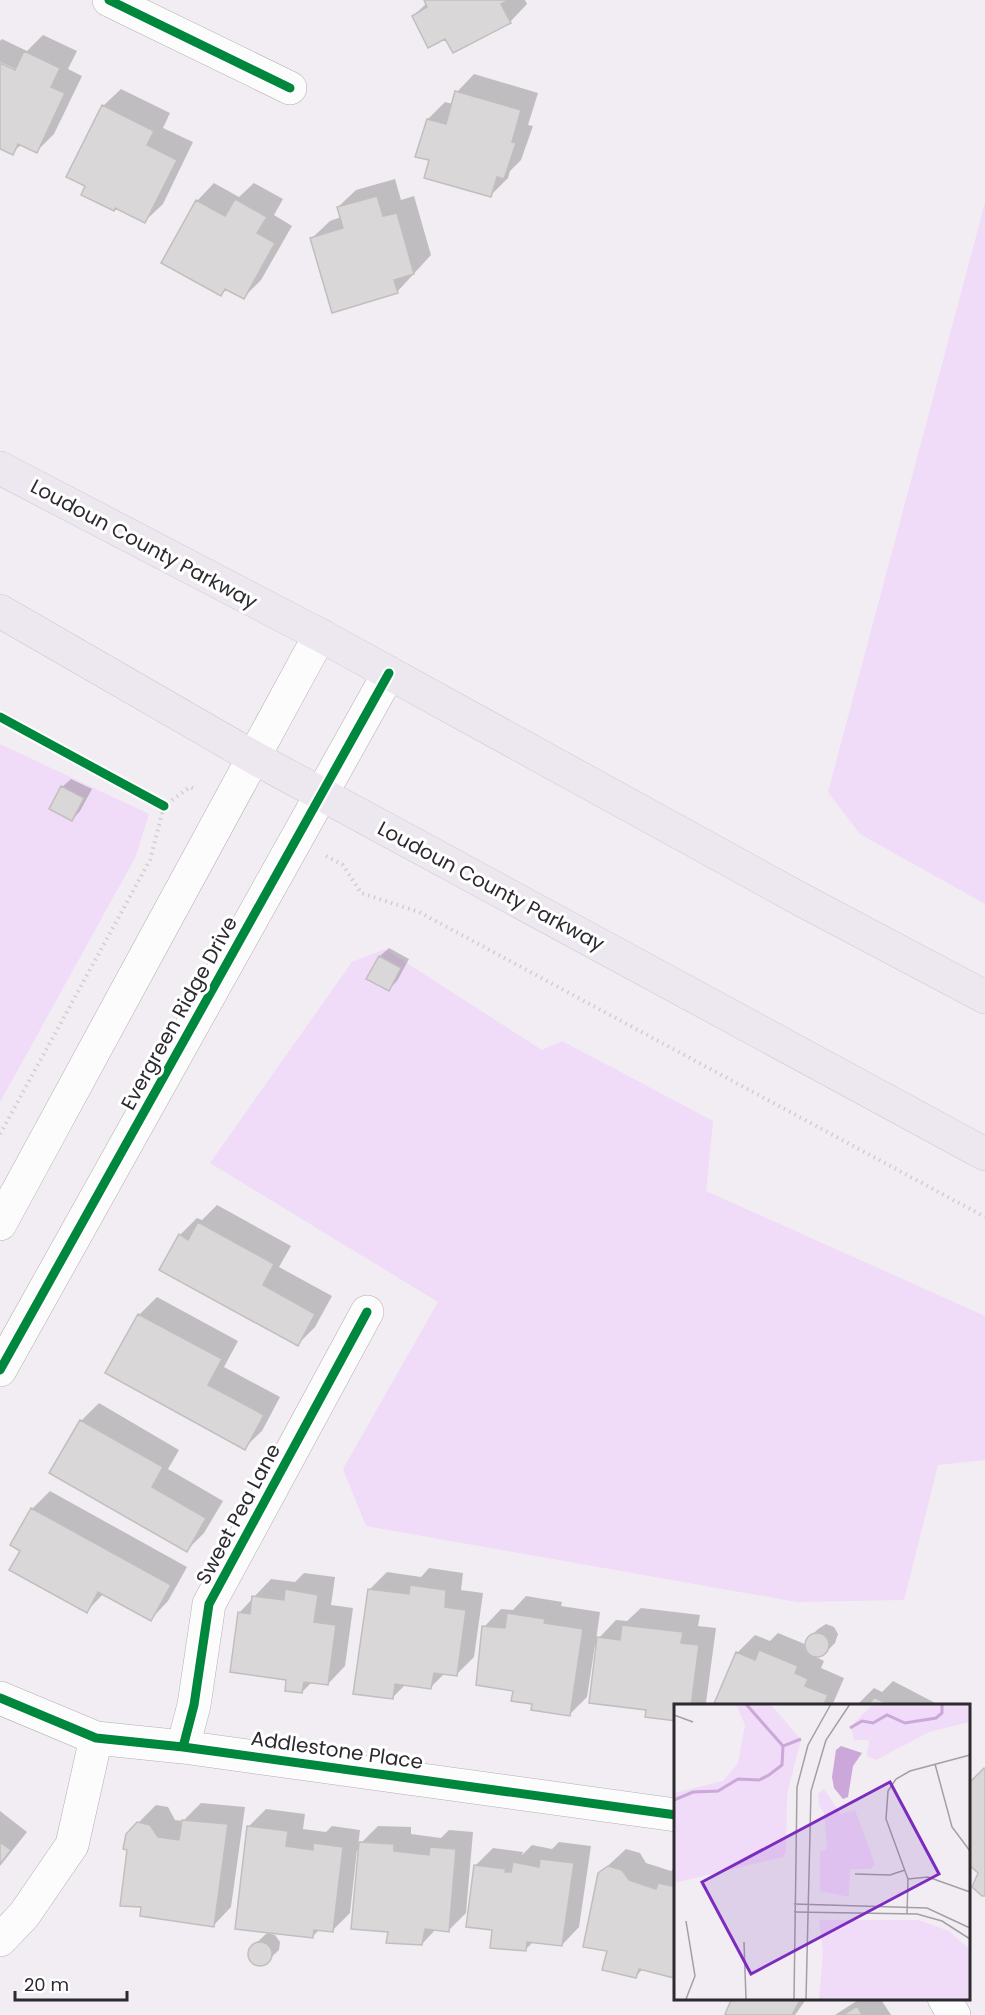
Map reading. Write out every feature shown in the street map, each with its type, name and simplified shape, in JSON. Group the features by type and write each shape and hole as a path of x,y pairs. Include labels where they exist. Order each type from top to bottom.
{"main road":[{"name":"Loudoun County Parkway","path":"0,468 320,635 800,899 985,997"},
{"name":"Loudoun County Parkway","path":"0,611 321,794 985,1154"}],"street":[{"path":"109,0 290,88"},
{"path":"0,1224 320,635"},
{"name":"Evergreen Ridge Drive","path":"0,1370 389,673"},
{"name":"Sweet Pea Lane","path":"183,1748 194,1705 209,1604 367,1312"},
{"name":"Addlestone Place","path":"0,1698 96,1738 674,1815"},
{"path":"0,1940 24,1915 72,1845 96,1738"},
{"path":"945,2000 954,2015"}],"path":[{"path":"0,717 164,806"},
{"path":"0,1134 150,860 164,806 190,788 227,805"},
{"path":"296,839 344,865 361,893 419,912 985,1217"}],"shaded area":[{"path":"985,203 985,904 860,834 828,792"},
{"path":"0,744 149,814 135,858 0,1102"},
{"path":"385,949 542,1050 562,1041 713,1121 706,1191 985,1316 985,1460 938,1465 904,1600 797,1602 366,1526 343,1469 438,1302 210,1163 352,962"}],"building":[{"path":"424,0 509,0 501,4 511,23 453,53 445,39 428,48 412,16 427,7"},
{"path":"24,51 60,68 51,87 65,93 37,153 18,144 13,155 0,149 0,63 15,70"},
{"path":"455,91 521,110 512,142 516,143 504,179 497,177 491,197 424,178 429,160 415,157 427,119 446,124"},
{"path":"102,105 154,131 147,145 177,160 145,223 81,195 85,186 66,177"},
{"path":"377,196 383,216 397,213 414,274 394,280 398,293 332,313 310,238 343,228 337,207"},
{"path":"235,199 267,217 257,233 275,243 244,299 225,289 221,296 161,263 196,200 225,216"},
{"path":"61,786 84,798 72,821 49,809"},
{"path":"379,956 401,968 389,991 366,979"},
{"path":"198,1222 274,1264 263,1285 315,1314 298,1346 159,1270 179,1234 188,1240"},
{"path":"138,1314 222,1359 208,1385 264,1415 245,1450 105,1373"},
{"path":"80,1420 163,1467 152,1487 206,1518 187,1552 49,1473"},
{"path":"31,1508 171,1585 151,1621 98,1592 87,1613 9,1570 20,1551 10,1545"},
{"path":"410,1585 446,1590 445,1607 466,1610 457,1676 434,1673 431,1689 395,1684 393,1699 353,1694 368,1589 409,1594"},
{"path":"285,1589 318,1595 314,1622 336,1625 328,1685 304,1682 302,1693 285,1691 286,1680 230,1672 238,1612 250,1614 252,1596 284,1600"},
{"path":"507,1613 545,1619 544,1623 583,1629 570,1716 531,1710 532,1704 511,1701 513,1691 476,1685 482,1626 505,1628"},
{"path":"622,1625 683,1632 681,1643 699,1645 691,1704 674,1704 674,1721 645,1717 646,1710 589,1703 597,1637 620,1640"},
{"path":"817,1633 826,1636 829,1645 826,1654 817,1657 808,1654 805,1645 808,1636"},
{"path":"759,1650 798,1666 795,1673 808,1679 805,1686 828,1695 824,1704 714,1704 736,1652 755,1660"},
{"path":"874,1697 887,1704 870,1704"},
{"path":"985,1769 985,1896 972,1887 978,1873 970,1866 970,1782"},
{"path":"182,1820 228,1824 214,1927 140,1916 141,1907 120,1906 127,1850 123,1849 126,1834 137,1822 150,1825 158,1837 179,1840"},
{"path":"247,1826 288,1831 286,1846 313,1850 313,1843 343,1847 333,1932 314,1930 313,1938 235,1929"},
{"path":"0,1842 11,1850 0,1864"},
{"path":"359,1842 394,1844 394,1851 429,1855 430,1847 456,1849 449,1932 425,1929 422,1945 386,1943 388,1932 351,1929"},
{"path":"540,1859 574,1863 562,1946 527,1942 526,1951 490,1948 492,1930 466,1927 474,1865 506,1869 505,1872 511,1872 513,1862 539,1867"},
{"path":"608,1866 622,1870 629,1880 656,1889 658,1883 674,1887 674,1978 639,1969 636,1978 602,1970 607,1951 583,1947 598,1873"},
{"path":"260,1942 269,1945 272,1954 269,1963 260,1966 251,1963 248,1954 251,1945"},
{"path":"731,2000 800,2000 792,2015 725,2014"},
{"path":"857,2006 862,2015 843,2015"}],"cycle path":[{"path":"109,0 290,88"},
{"path":"0,1370 389,673"},
{"path":"0,717 164,806"},
{"path":"183,1747 194,1705 209,1604 367,1312"},
{"path":"0,1698 96,1738 183,1747 674,1815"}]}
